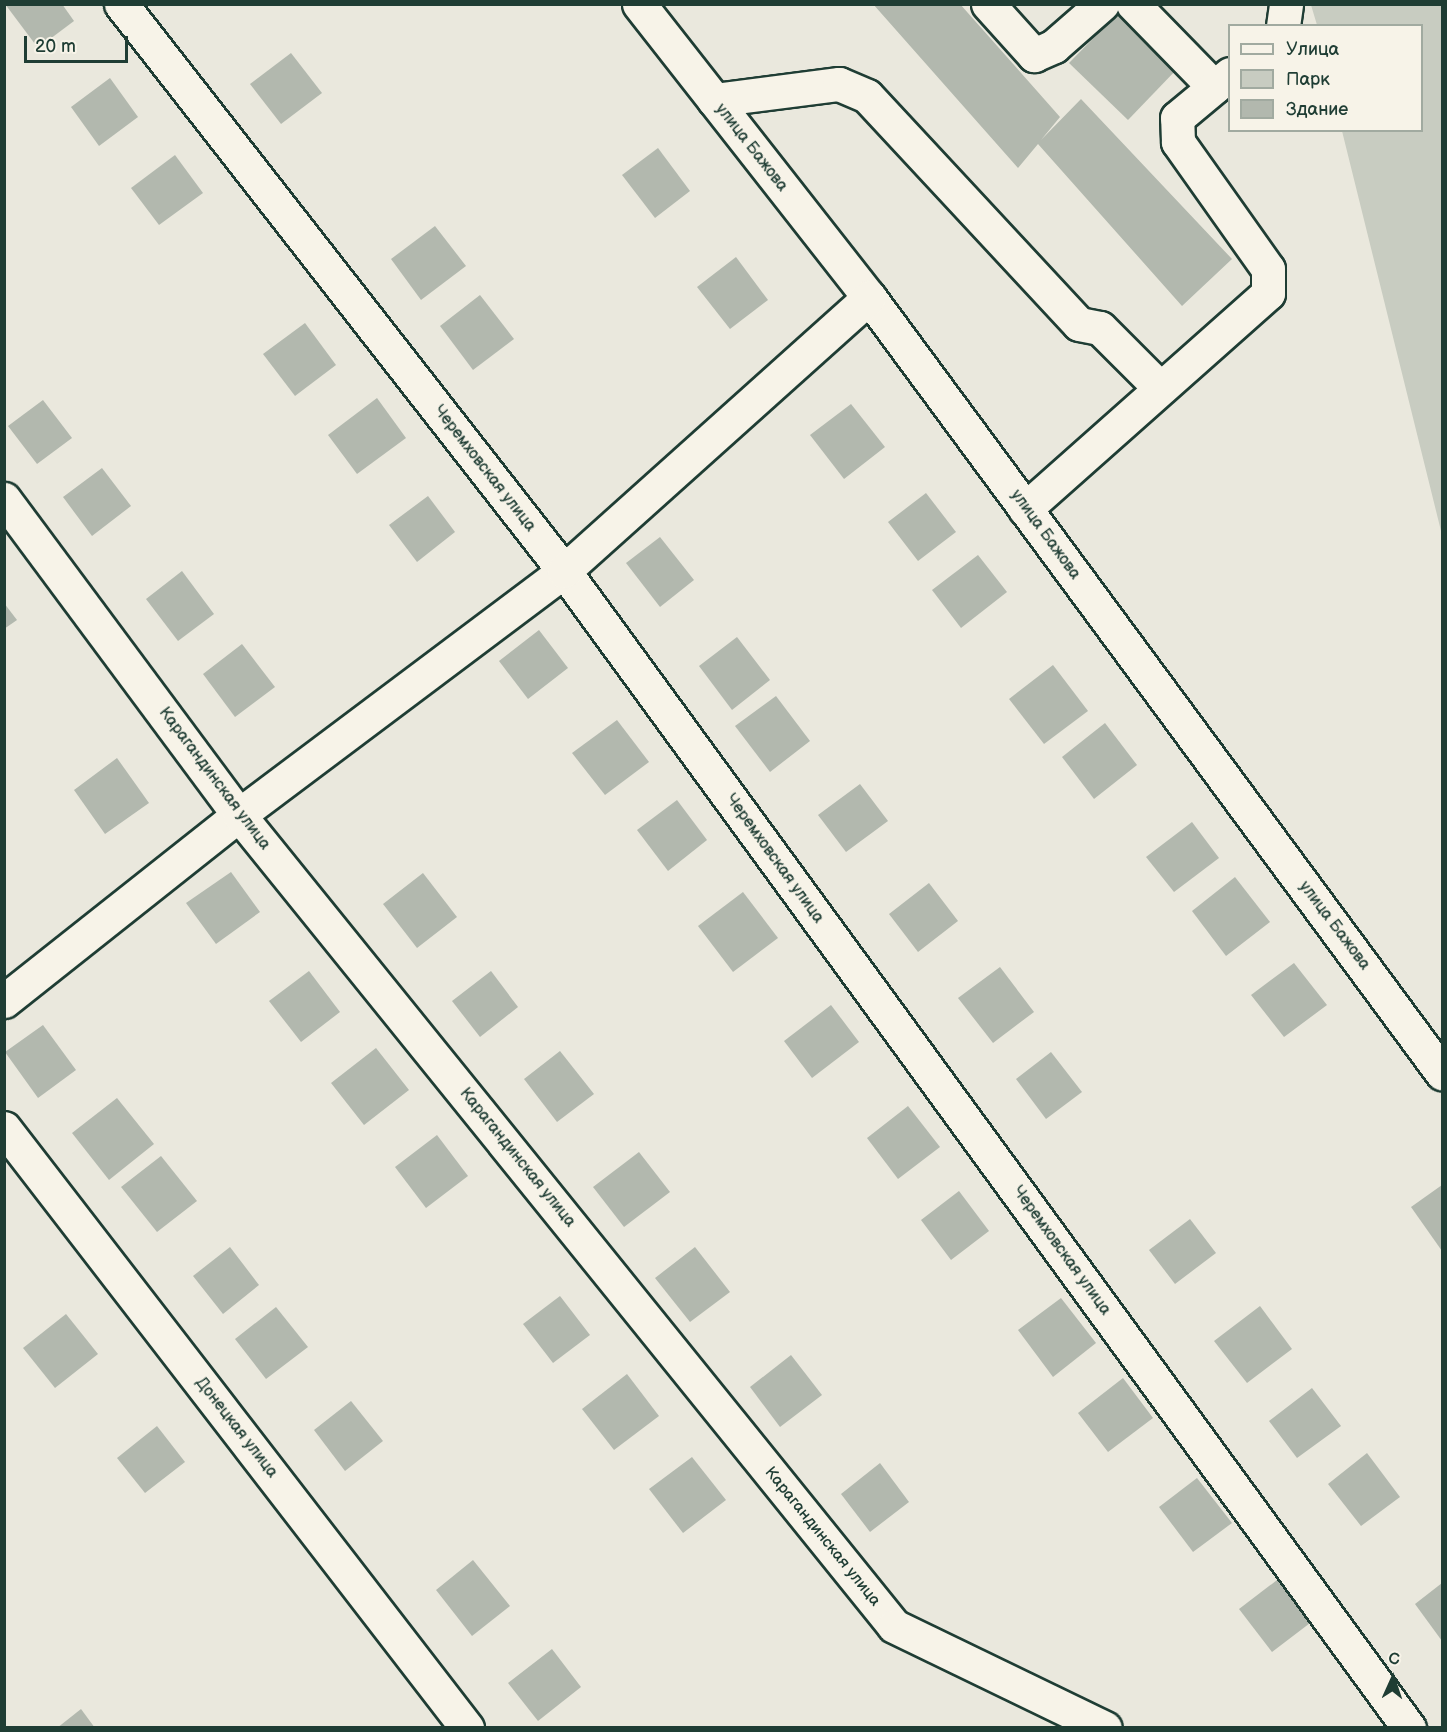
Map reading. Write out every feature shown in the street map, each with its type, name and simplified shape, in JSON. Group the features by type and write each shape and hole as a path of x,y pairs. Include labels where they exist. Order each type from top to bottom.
{"street":[{"name":"Черемховская улица","path":"121,4 564,571 1409,1728"},
{"name":"улица Бажова","path":"639,4 869,297 1443,1072"},
{"path":"988,4 1034,55 1054,46 1102,4"},
{"path":"1025,509 1268,293 1268,269 1178,142 1177,118 1222,81 1133,4"},
{"path":"1283,24 1286,4"},
{"path":"714,100 839,84 867,96 1079,324 1100,328 1160,388"},
{"path":"4,1001 239,815 564,571 869,297"},
{"name":"Карагандинская улица","path":"4,500 239,815 894,1626 1105,1728"},
{"name":"Донецкая улица","path":"4,1128 467,1728"}],"green space":[{"path":"1311,5 1442,5 1442,535 1342,132 1423,132 1423,24 1317,24"}],"building":[{"path":"5,4 62,4 74,21 38,48"},
{"path":"873,4 960,4 1060,117 1041,140 1081,99 1232,259 1182,306 1038,144 1018,168"},
{"path":"1120,11 1178,68 1128,120 1069,63"},
{"path":"291,53 322,93 281,124 250,84"},
{"path":"110,78 138,117 99,146 71,107"},
{"path":"658,148 690,191 655,218 622,175"},
{"path":"175,155 203,193 159,225 131,188"},
{"path":"435,226 466,266 421,300 391,259"},
{"path":"736,257 768,300 730,329 697,287"},
{"path":"480,295 514,339 473,370 440,326"},
{"path":"305,323 336,365 295,396 263,354"},
{"path":"377,398 406,438 357,474 328,435"},
{"path":"43,400 72,438 37,464 8,426"},
{"path":"851,404 885,447 844,479 810,435"},
{"path":"102,468 131,506 92,536 63,497"},
{"path":"926,493 956,532 918,561 888,522"},
{"path":"428,496 455,532 417,562 389,525"},
{"path":"660,537 694,580 660,607 626,563"},
{"path":"978,555 1007,592 961,628 932,590"},
{"path":"182,571 214,614 178,641 146,599"},
{"path":"4,603 17,620 4,629"},
{"path":"539,630 568,668 528,699 499,661"},
{"path":"737,637 770,680 732,710 699,666"},
{"path":"242,644 275,687 235,717 203,674"},
{"path":"1053,665 1088,711 1044,744 1009,699"},
{"path":"776,696 810,741 770,772 735,726"},
{"path":"617,720 649,762 605,795 572,753"},
{"path":"1105,723 1137,765 1094,799 1062,757"},
{"path":"117,758 149,803 105,834 74,790"},
{"path":"860,784 888,821 846,852 818,815"},
{"path":"677,800 707,840 668,871 637,830"},
{"path":"1192,822 1219,858 1174,892 1146,857"},
{"path":"231,872 260,912 216,944 186,903"},
{"path":"423,873 457,917 417,948 383,904"},
{"path":"1235,877 1270,922 1226,956 1192,911"},
{"path":"929,883 958,921 918,952 889,914"},
{"path":"743,892 778,938 733,972 698,926"},
{"path":"1294,963 1327,1005 1284,1037 1251,995"},
{"path":"1000,967 1034,1012 993,1043 958,998"},
{"path":"309,971 340,1012 301,1042 269,1001"},
{"path":"491,971 518,1007 480,1037 452,1001"},
{"path":"831,1005 859,1042 812,1078 784,1041"},
{"path":"43,1025 76,1070 38,1098 5,1052"},
{"path":"376,1048 409,1090 364,1125 331,1083"},
{"path":"560,1051 594,1094 557,1122 524,1079"},
{"path":"1051,1052 1082,1092 1046,1119 1016,1079"},
{"path":"117,1098 154,1144 109,1180 72,1133"},
{"path":"908,1106 940,1147 898,1179 867,1138"},
{"path":"437,1135 468,1176 426,1208 395,1167"},
{"path":"639,1152 670,1192 624,1227 593,1187"},
{"path":"161,1156 197,1201 157,1232 121,1187"},
{"path":"1442,1185 1442,1251 1411,1207"},
{"path":"959,1191 989,1231 951,1260 921,1220"},
{"path":"1190,1219 1216,1253 1175,1284 1149,1250"},
{"path":"230,1247 259,1285 223,1314 193,1276"},
{"path":"695,1247 730,1292 690,1322 655,1278"},
{"path":"560,1296 590,1335 553,1363 523,1324"},
{"path":"1061,1298 1096,1343 1053,1377 1018,1330"},
{"path":"1260,1306 1292,1349 1247,1383 1214,1341"},
{"path":"276,1307 308,1347 266,1379 235,1339"},
{"path":"66,1314 98,1354 55,1388 23,1348"},
{"path":"791,1355 822,1395 780,1427 750,1387"},
{"path":"627,1374 659,1416 614,1450 582,1409"},
{"path":"1123,1378 1153,1418 1108,1452 1078,1413"},
{"path":"1312,1388 1341,1426 1297,1458 1269,1421"},
{"path":"351,1401 383,1441 345,1471 314,1430"},
{"path":"157,1426 185,1462 145,1493 117,1458"},
{"path":"1367,1453 1400,1497 1361,1526 1328,1484"},
{"path":"692,1457 726,1500 683,1533 649,1489"},
{"path":"880,1463 909,1502 870,1532 841,1494"},
{"path":"1197,1478 1232,1523 1193,1552 1159,1507"},
{"path":"473,1560 510,1606 472,1636 436,1590"},
{"path":"1281,1577 1314,1620 1272,1652 1239,1609"},
{"path":"1442,1583 1442,1641 1415,1604"},
{"path":"552,1649 581,1687 538,1721 508,1683"},
{"path":"81,1709 95,1728 57,1728"}]}
